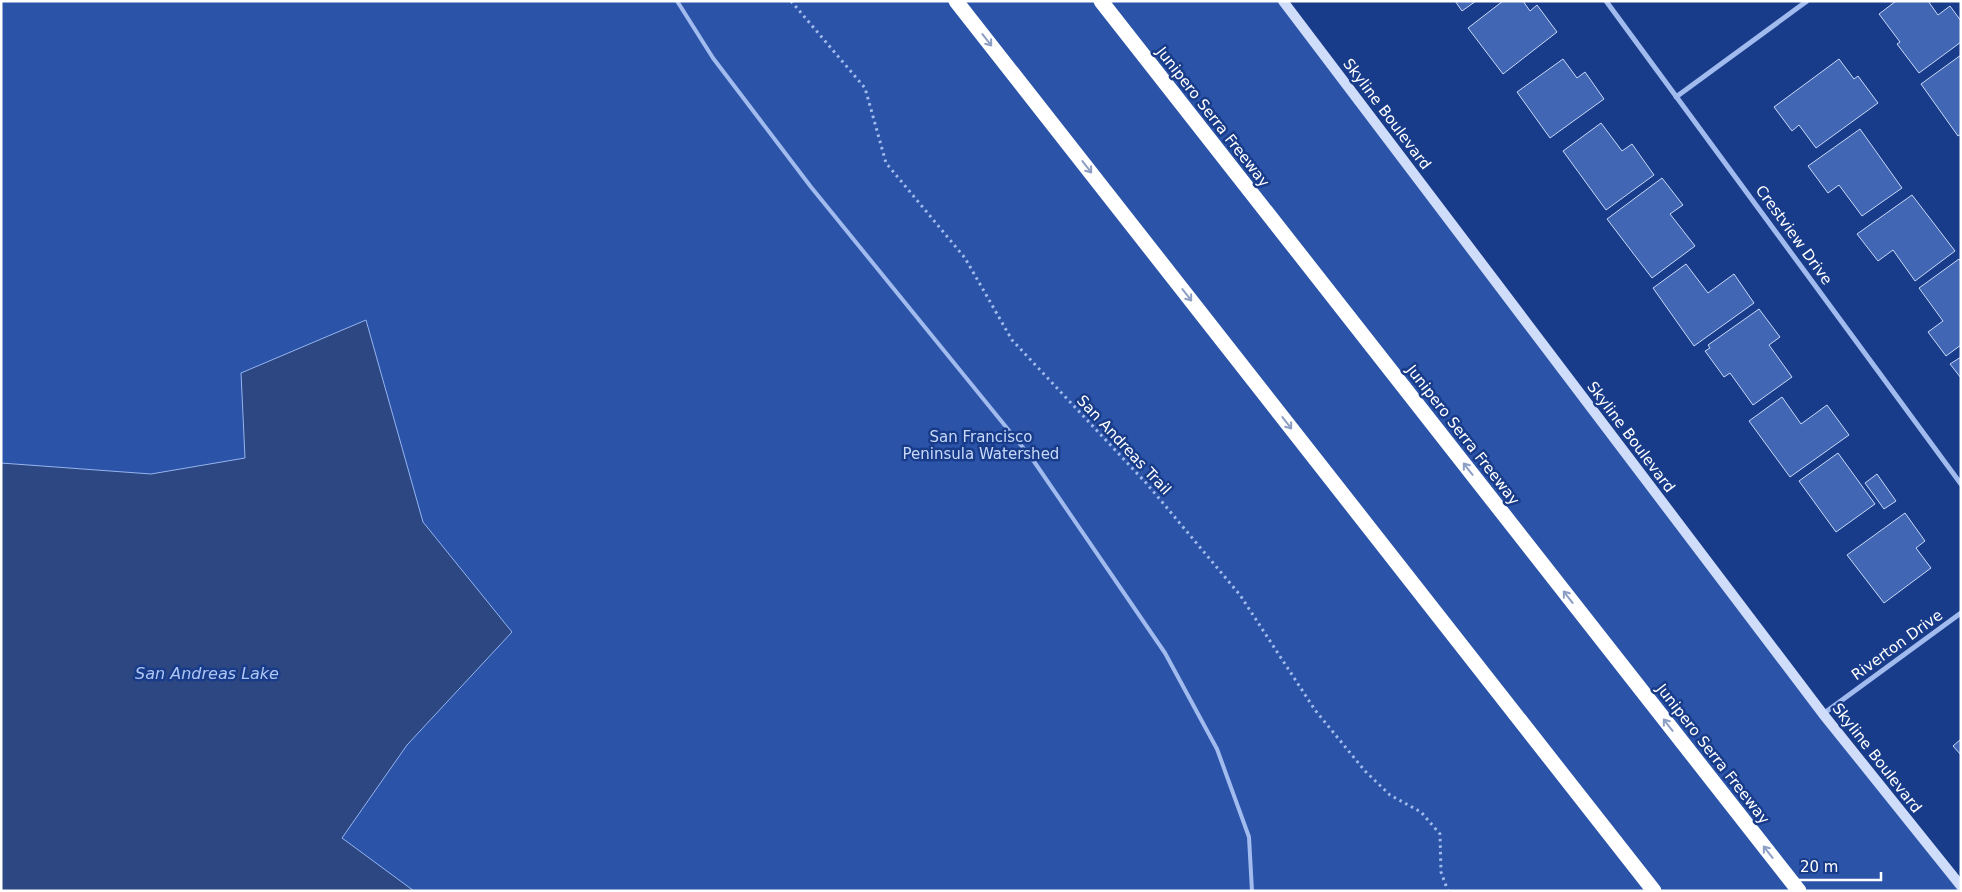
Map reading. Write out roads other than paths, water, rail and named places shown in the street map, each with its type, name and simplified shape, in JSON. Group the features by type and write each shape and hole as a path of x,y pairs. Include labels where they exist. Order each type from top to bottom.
{"highway":[{"path":"956,1 1654,891"},
{"name":"Junipero Serra Freeway","path":"1101,1 1798,891"}],"main road":[{"name":"Skyline Boulevard","path":"1283,1 1823,714 1961,886"}],"street":[{"name":"Crestview Drive","path":"1606,1 1961,484"},
{"path":"1676,97 1806,1"},
{"name":"Riverton Drive","path":"1823,714 1961,613"}],"lane":[{"path":"677,1 714,58 811,187 1033,460 1165,653 1218,749 1249,837 1252,891"}],"water":[{"name":"San Andreas Lake","path":"366,320 423,522 512,632 407,745 342,838 414,891 1,891 1,463 151,474 245,458 241,373"}],"park label":[{"name":"San Francisco Peninsula Watershed","path":"981,446"}]}
